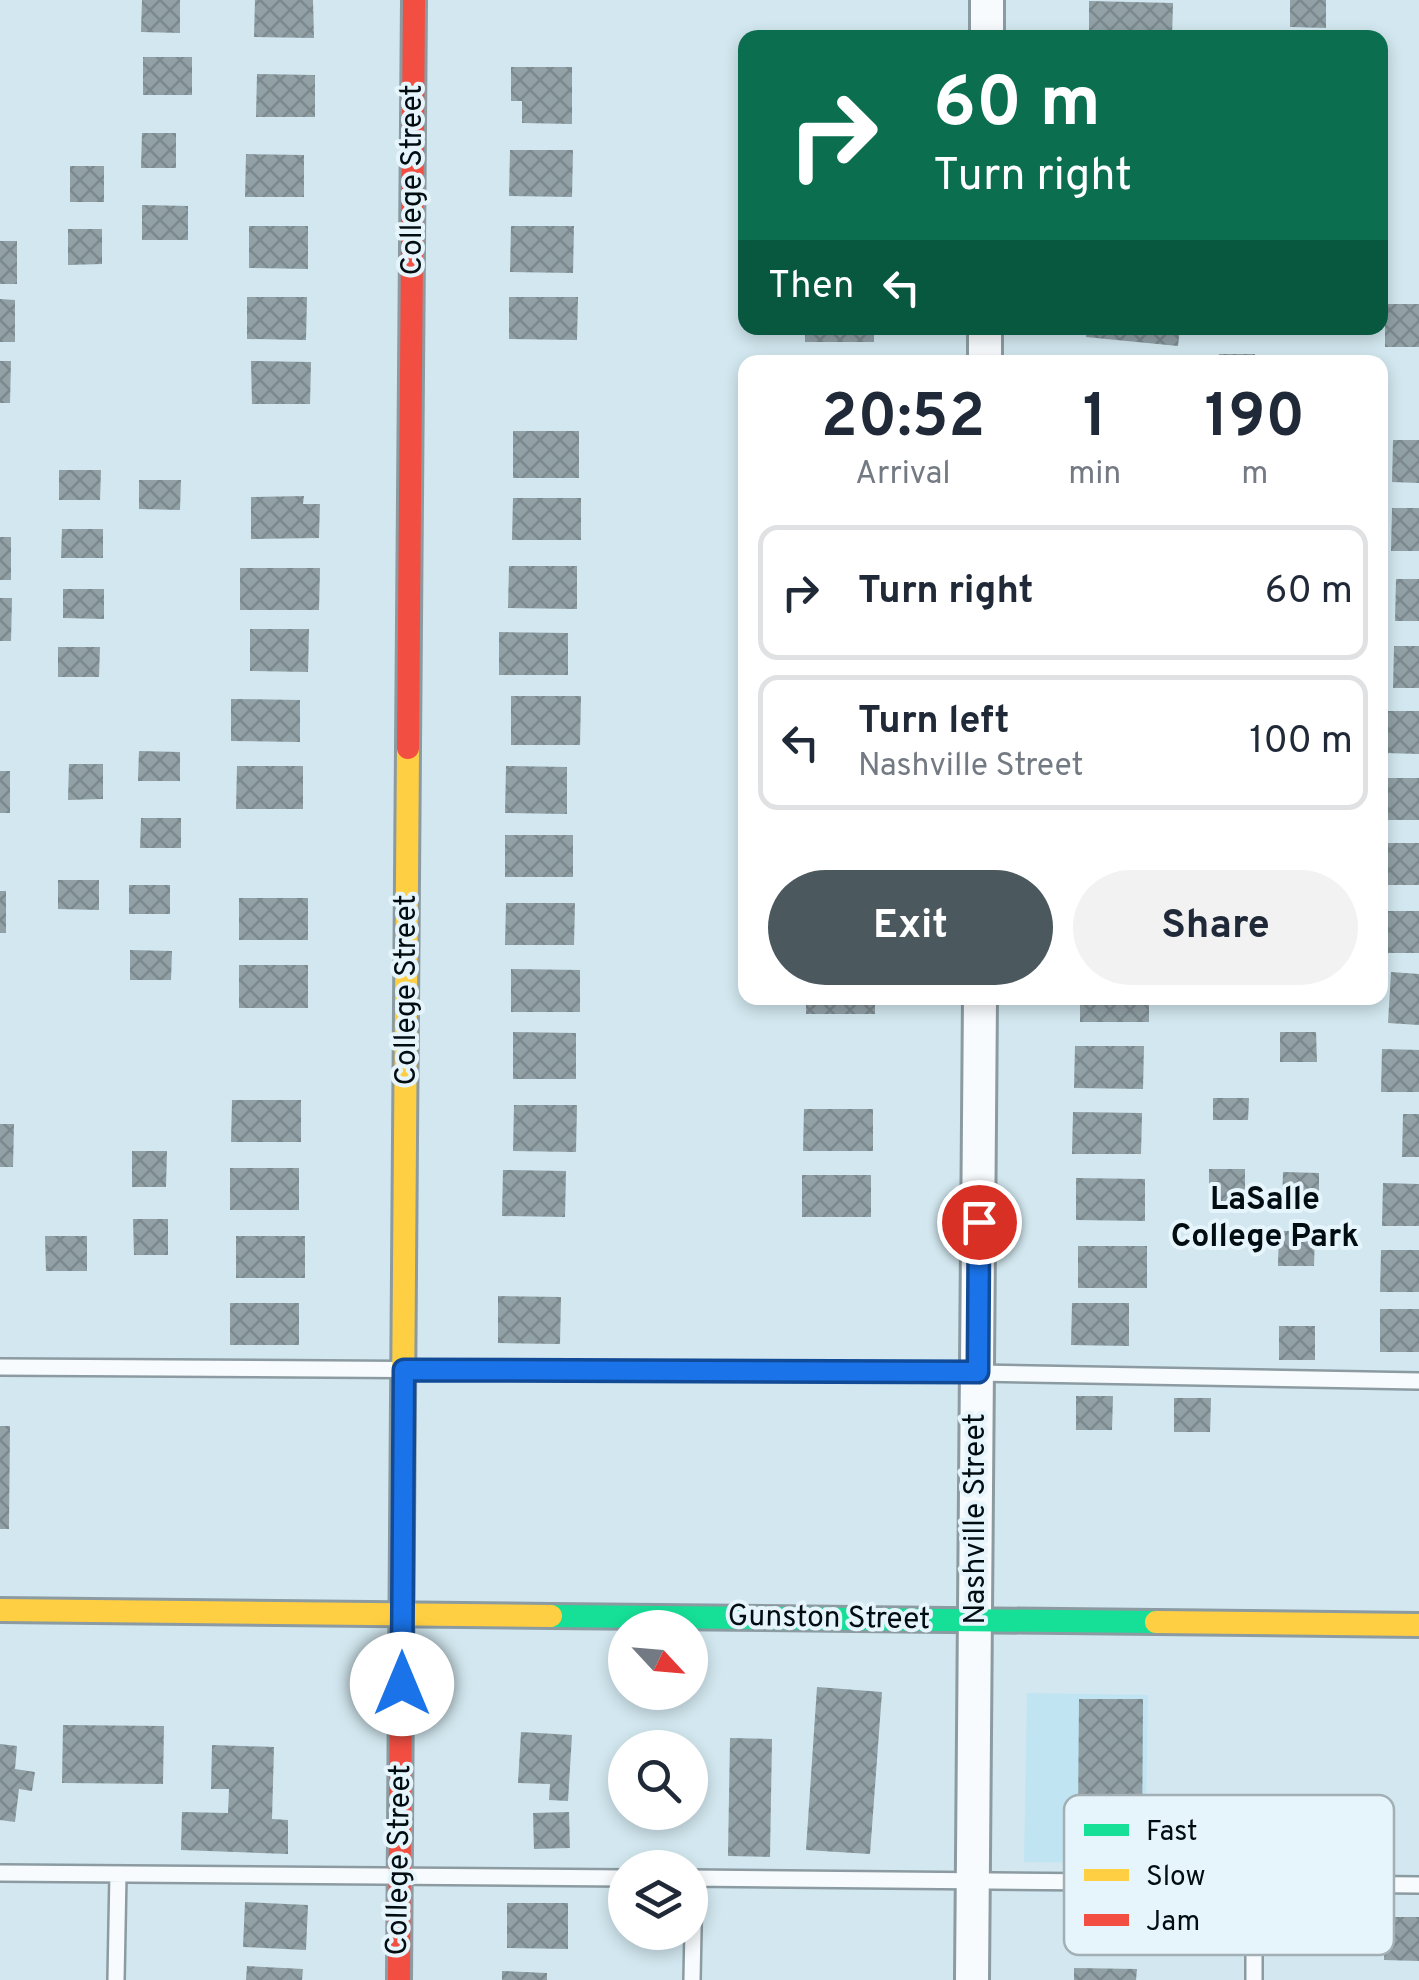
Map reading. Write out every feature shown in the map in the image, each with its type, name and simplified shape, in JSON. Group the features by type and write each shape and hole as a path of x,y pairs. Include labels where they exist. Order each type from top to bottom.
{"street":[{"name":"College Street","path":"399,1980 414,0"},
{"path":"987,30 988,0"},
{"name":"Nashville Street","path":"972,1980 980,1005"},
{"name":"Gunston Street","path":"0,1610 1419,1625"}],"lane":[{"path":"0,1367 978,1372 1419,1381"},
{"path":"0,1873 608,1878"},
{"path":"116,1980 118,1874"},
{"path":"708,1878 1064,1880"},
{"path":"1394,1885 1419,1885"},
{"path":"692,1950 692,1980"}],"shaded area":[{"path":"1027,1693 1148,1695 1146,1795 1064,1795 1064,1862 1024,1862"}],"building":[{"path":"142,0 180,0 180,33 141,32"},
{"path":"255,0 313,0 314,38 254,37"},
{"path":"1290,0 1326,0 1326,28 1290,27"},
{"path":"1089,1 1173,3 1172,30 1089,30"},
{"path":"143,57 192,57 192,95 143,95"},
{"path":"511,67 572,67 572,124 522,123 522,101 511,101"},
{"path":"257,74 315,75 315,117 256,117"},
{"path":"142,133 176,133 176,168 141,168"},
{"path":"510,150 573,150 572,197 509,196"},
{"path":"246,154 304,155 304,197 245,197"},
{"path":"70,166 104,166 104,202 70,202"},
{"path":"142,205 188,206 188,240 142,240"},
{"path":"249,226 308,226 308,269 249,268"},
{"path":"511,226 574,226 573,273 510,272"},
{"path":"68,229 102,229 102,264 68,265"},
{"path":"0,241 17,241 17,284 0,284"},
{"path":"247,297 307,297 306,340 247,339"},
{"path":"509,297 578,297 577,340 509,339"},
{"path":"0,299 15,300 15,342 0,342"},
{"path":"1388,304 1419,304 1419,347 1385,347"},
{"path":"805,335 874,335 874,342 805,342"},
{"path":"1086,335 1179,335 1178,346"},
{"path":"0,361 11,361 10,403 0,403"},
{"path":"251,361 311,362 310,404 252,404"},
{"path":"513,431 579,431 579,478 513,478"},
{"path":"1393,440 1419,440 1419,483 1392,482"},
{"path":"59,470 101,470 100,500 59,500"},
{"path":"139,480 181,480 180,510 139,509"},
{"path":"304,496 303,504 320,504 319,538 251,539 251,497"},
{"path":"513,498 581,498 581,540 512,540"},
{"path":"1392,508 1419,508 1419,551 1391,551"},
{"path":"62,529 103,529 103,558 61,558"},
{"path":"0,537 11,537 11,580 0,580"},
{"path":"509,566 577,566 577,609 508,608"},
{"path":"240,568 320,568 319,610 240,610"},
{"path":"1396,579 1419,579 1419,621 1395,621"},
{"path":"63,589 104,589 104,619 63,618"},
{"path":"0,598 12,598 11,641 0,641"},
{"path":"250,629 309,629 308,672 250,671"},
{"path":"499,632 568,633 568,675 499,675"},
{"path":"1394,646 1419,646 1419,688 1393,688"},
{"path":"58,647 100,647 99,677 58,677"},
{"path":"511,696 581,696 580,745 511,745"},
{"path":"231,699 300,700 300,742 231,741"},
{"path":"1388,711 1419,711 1419,754 1388,753"},
{"path":"139,751 180,752 180,781 138,781"},
{"path":"69,764 103,764 103,799 68,800"},
{"path":"237,766 303,766 303,809 236,809"},
{"path":"506,766 567,767 567,814 505,813"},
{"path":"0,771 10,771 10,813 0,813"},
{"path":"1388,778 1419,778 1419,820 1388,820"},
{"path":"141,818 181,818 181,848 140,848"},
{"path":"505,835 573,835 573,877 505,877"},
{"path":"1388,843 1419,843 1419,885 1388,885"},
{"path":"58,880 99,880 99,910 58,909"},
{"path":"129,885 170,885 170,914 129,914"},
{"path":"0,891 6,891 6,933 0,933"},
{"path":"239,898 308,898 308,940 239,940"},
{"path":"506,903 575,903 574,945 505,945"},
{"path":"1388,911 1419,911 1419,953 1388,953"},
{"path":"130,950 172,951 171,980 130,980"},
{"path":"239,965 308,965 308,1008 239,1008"},
{"path":"511,969 580,970 580,1012 511,1012"},
{"path":"1391,972 1419,974 1419,1025 1388,1023"},
{"path":"806,1005 875,1005 875,1014 806,1014"},
{"path":"1080,1005 1149,1005 1149,1022 1080,1022"},
{"path":"513,1032 576,1033 576,1079 513,1079"},
{"path":"1280,1032 1316,1032 1317,1062 1280,1062"},
{"path":"1075,1046 1144,1046 1143,1089 1074,1088"},
{"path":"1382,1049 1419,1050 1419,1092 1381,1092"},
{"path":"1213,1098 1249,1098 1248,1120 1213,1120"},
{"path":"232,1100 301,1100 301,1142 231,1142"},
{"path":"514,1105 577,1105 576,1152 513,1151"},
{"path":"804,1109 873,1109 873,1151 803,1151"},
{"path":"1073,1112 1142,1113 1141,1154 1072,1154"},
{"path":"1403,1114 1419,1114 1419,1157 1402,1157"},
{"path":"0,1124 14,1124 13,1167 0,1167"},
{"path":"132,1151 167,1151 166,1187 132,1187"},
{"path":"230,1168 299,1168 299,1210 230,1210"},
{"path":"1209,1169 1245,1169 1245,1203 1209,1203"},
{"path":"503,1170 566,1171 565,1217 502,1216"},
{"path":"1283,1172 1319,1173 1319,1207 1282,1206"},
{"path":"802,1175 871,1175 871,1217 802,1217"},
{"path":"1076,1178 1145,1179 1145,1221 1076,1220"},
{"path":"1383,1183 1419,1184 1419,1226 1382,1226"},
{"path":"133,1219 168,1219 168,1255 134,1255"},
{"path":"1279,1231 1315,1231 1314,1266 1278,1266"},
{"path":"45,1236 87,1236 87,1271 46,1271"},
{"path":"236,1236 305,1236 305,1278 236,1278"},
{"path":"1078,1246 1147,1246 1147,1288 1078,1288"},
{"path":"1381,1250 1419,1250 1419,1292 1380,1292"},
{"path":"498,1296 561,1297 560,1344 498,1343"},
{"path":"230,1303 299,1303 299,1345 230,1345"},
{"path":"1072,1303 1129,1303 1129,1346 1071,1345"},
{"path":"1380,1309 1419,1309 1419,1352 1380,1352"},
{"path":"1279,1326 1315,1326 1315,1360 1279,1360"},
{"path":"1076,1396 1113,1396 1112,1430 1076,1430"},
{"path":"1174,1398 1211,1398 1210,1432 1174,1432"},
{"path":"0,1426 10,1426 9,1529 0,1529"},
{"path":"817,1687 882,1692 870,1854 806,1850"},
{"path":"1079,1699 1143,1699 1142,1795 1078,1795"},
{"path":"63,1725 164,1726 163,1784 62,1783"},
{"path":"521,1732 572,1735 568,1801 549,1800 550,1784 518,1783"},
{"path":"730,1738 772,1739 770,1857 728,1856"},
{"path":"0,1744 17,1746 15,1769 35,1772 32,1791 19,1789 15,1822 0,1820"},
{"path":"212,1745 274,1747 272,1819 288,1820 288,1854 181,1850 182,1812 228,1813 229,1789 211,1789"},
{"path":"569,1812 570,1848 534,1849 533,1813"},
{"path":"245,1902 308,1905 306,1950 243,1947"},
{"path":"507,1903 568,1903 568,1949 507,1948"},
{"path":"1394,1917 1419,1917 1419,1961 1384,1960 1384,1955 1394,1955"},
{"path":"247,1966 303,1969 302,1980 246,1980"},
{"path":"1074,1968 1137,1969 1136,1980 1074,1980"},
{"path":"502,1971 547,1973 547,1980 502,1980"}],"traffic: fast":[{"path":"551,1616 1156,1622"}],"traffic: slow":[{"path":"402,1533 408,748"},
{"path":"0,1610 551,1616"},
{"path":"1156,1622 1419,1625"}],"traffic: jam":[{"path":"408,748 414,0"},
{"path":"399,1980 402,1533"}],"district":[{"name":"LaSalle College Park","path":"1265,1220"}],"route":[{"path":"402,1684 404,1370 978,1372 979,1222"}]}
